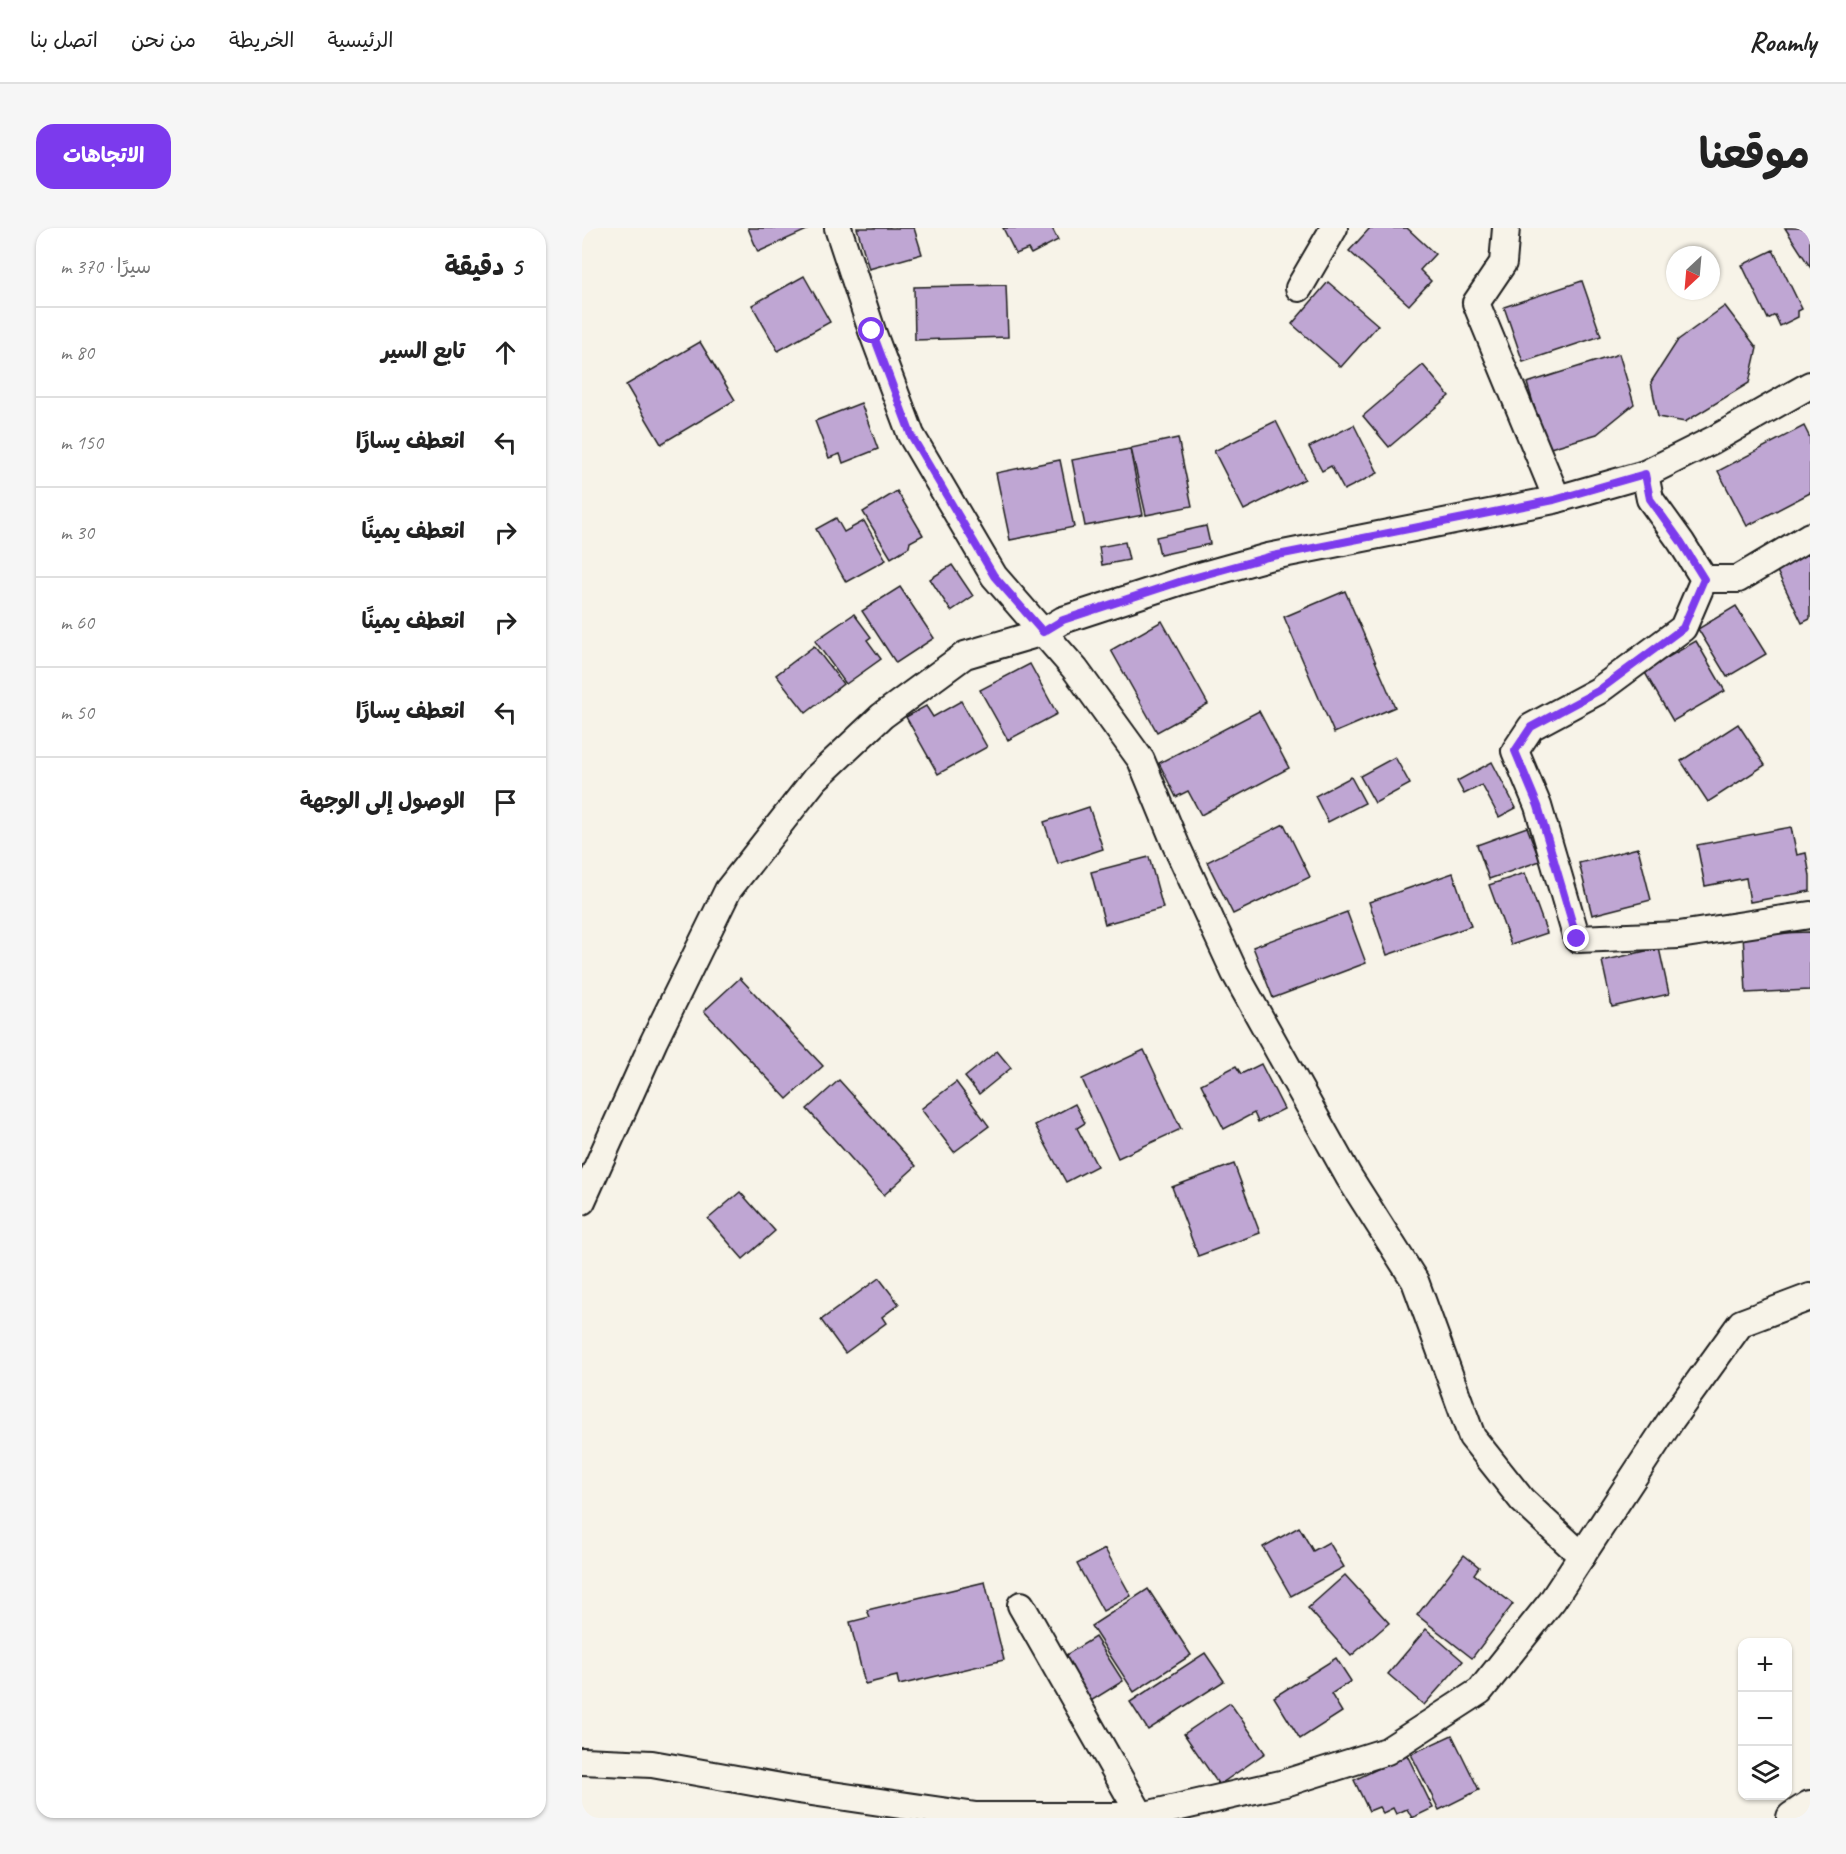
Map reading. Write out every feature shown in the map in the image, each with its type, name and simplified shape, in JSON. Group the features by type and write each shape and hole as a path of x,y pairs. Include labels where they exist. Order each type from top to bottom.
{"street":[{"path":"838,228 872,331 911,435 994,576 1075,669 1141,760 1176,845 1235,973 1349,1177 1414,1281 1472,1437 1522,1500 1582,1556"},
{"path":"1299,288 1334,228"},
{"path":"1506,228 1503,263 1476,303 1557,499"},
{"path":"582,1201 654,1041 729,890 814,779 882,716 965,655 1043,632 1063,620 1182,581 1268,557 1557,499 1645,474 1713,440 1810,385"},
{"path":"1645,474 1650,499 1704,579"},
{"path":"1704,579 1738,579 1810,536"},
{"path":"1704,579 1683,628 1598,691 1531,727 1515,751 1538,806 1577,939 1679,935 1810,915"},
{"path":"582,1761 652,1764 976,1816 1141,1816 1285,1783 1387,1752 1480,1691 1552,1601 1671,1420 1741,1323 1810,1297"},
{"path":"1022,1605 1141,1816"},
{"path":"1793,1818 1810,1808"}],"building":[{"path":"748,228 806,228 807,230 758,252"},
{"path":"857,228 914,228 922,254 869,269"},
{"path":"1003,228 1052,228 1058,240 1031,254 1028,249 1016,254"},
{"path":"1370,228 1407,228 1435,254 1420,270 1431,281 1409,305 1349,251"},
{"path":"1785,228 1810,228 1810,267"},
{"path":"1773,250 1802,309 1798,311 1798,317 1780,326 1775,315 1768,319 1742,265"},
{"path":"804,276 830,322 778,351 752,305"},
{"path":"1582,281 1601,336 1523,362 1504,307"},
{"path":"1328,282 1378,325 1341,367 1292,324"},
{"path":"1006,285 1008,337 915,340 914,287"},
{"path":"1725,306 1757,348 1749,383 1685,422 1658,417 1651,382 1678,340"},
{"path":"700,342 735,400 661,444 626,385"},
{"path":"1619,354 1634,404 1597,434 1547,449 1527,383"},
{"path":"1423,365 1449,396 1389,447 1363,416"},
{"path":"861,403 878,449 843,463 840,454 829,458 815,421"},
{"path":"1276,421 1305,479 1244,510 1214,451"},
{"path":"1354,425 1378,473 1344,490 1331,466 1322,471 1309,447"},
{"path":"1804,426 1810,438 1810,493 1747,526 1718,471"},
{"path":"1178,438 1192,506 1146,515 1131,448"},
{"path":"1130,449 1143,515 1085,526 1072,460"},
{"path":"1060,460 1074,527 1010,540 996,473"},
{"path":"897,491 923,535 910,542 909,547 891,558 863,512"},
{"path":"836,518 844,532 864,521 886,560 846,582 816,529"},
{"path":"1206,526 1210,544 1160,555 1156,537"},
{"path":"1125,542 1129,560 1102,565 1099,547"},
{"path":"1810,553 1810,619 1802,623 1776,569"},
{"path":"952,565 973,596 951,611 930,579"},
{"path":"900,587 934,638 896,663 862,611"},
{"path":"1345,591 1395,707 1334,733 1284,617"},
{"path":"1736,606 1766,654 1727,677 1698,629"},
{"path":"854,614 871,637 867,640 881,659 846,684 815,641"},
{"path":"1162,621 1208,704 1157,732 1111,650"},
{"path":"1696,641 1725,691 1673,721 1644,671"},
{"path":"814,646 843,684 806,713 776,675"},
{"path":"1030,664 1057,714 1008,740 980,690"},
{"path":"961,701 987,747 938,774 906,717 926,706 933,717"},
{"path":"1259,711 1289,768 1201,815 1188,791 1176,797 1159,763"},
{"path":"1738,724 1765,765 1708,802 1681,761"},
{"path":"1395,757 1410,784 1375,803 1360,776"},
{"path":"1492,762 1516,808 1499,817 1482,785 1464,794 1457,781"},
{"path":"1351,777 1365,803 1328,822 1315,796"},
{"path":"1089,807 1103,849 1058,864 1044,822"},
{"path":"1284,824 1310,877 1233,914 1207,862"},
{"path":"1527,827 1540,861 1489,879 1477,845"},
{"path":"1791,827 1797,855 1806,853 1810,891 1750,902 1746,878 1705,886 1697,845"},
{"path":"1638,848 1651,900 1592,915 1579,863"},
{"path":"1149,857 1163,908 1105,924 1091,872"},
{"path":"1453,873 1471,926 1387,955 1369,902"},
{"path":"1525,873 1547,933 1511,945 1489,885"},
{"path":"1347,912 1366,963 1273,998 1253,947"},
{"path":"1810,932 1810,990 1746,993 1743,934"},
{"path":"1659,948 1669,994 1612,1007 1602,961"},
{"path":"740,978 823,1066 787,1099 704,1011"},
{"path":"1144,1050 1181,1129 1118,1158 1082,1079"},
{"path":"997,1051 1011,1068 979,1094 965,1077"},
{"path":"1261,1064 1284,1109 1258,1122 1254,1113 1224,1129 1201,1084 1236,1066 1241,1074"},
{"path":"839,1080 916,1166 884,1195 807,1109"},
{"path":"956,1082 989,1126 954,1152 921,1109"},
{"path":"1075,1104 1085,1123 1077,1128 1097,1166 1066,1182 1035,1125"},
{"path":"1234,1164 1260,1233 1198,1256 1172,1187"},
{"path":"740,1192 775,1231 743,1259 708,1219"},
{"path":"879,1278 899,1304 882,1317 886,1323 845,1353 821,1320"},
{"path":"1299,1527 1313,1551 1329,1542 1344,1567 1291,1596 1263,1547"},
{"path":"1105,1549 1131,1596 1103,1611 1077,1564"},
{"path":"1464,1555 1479,1567 1474,1574 1513,1604 1472,1658 1417,1615"},
{"path":"1345,1575 1389,1623 1351,1656 1308,1608"},
{"path":"985,1582 1004,1660 899,1685 897,1676 865,1684 850,1622 870,1617 867,1610"},
{"path":"1148,1589 1191,1655 1134,1692 1091,1626"},
{"path":"1426,1629 1463,1661 1424,1705 1388,1674"},
{"path":"1095,1637 1123,1681 1086,1704 1058,1660"},
{"path":"1205,1653 1224,1681 1148,1730 1130,1702"},
{"path":"1336,1658 1351,1681 1331,1694 1342,1712 1300,1739 1274,1697"},
{"path":"1230,1703 1265,1753 1219,1785 1184,1734"},
{"path":"1452,1735 1479,1790 1439,1810 1411,1754"},
{"path":"1407,1755 1433,1808 1412,1818 1407,1809 1396,1814 1393,1808 1383,1813 1379,1807 1369,1811 1354,1780"}],"route":[{"path":"872,331 911,435 994,576 1043,632 1063,620 1182,581 1268,557 1554,500 1645,474 1650,499 1704,579 1683,628 1598,691 1531,727 1515,751 1538,806 1577,939"}]}
